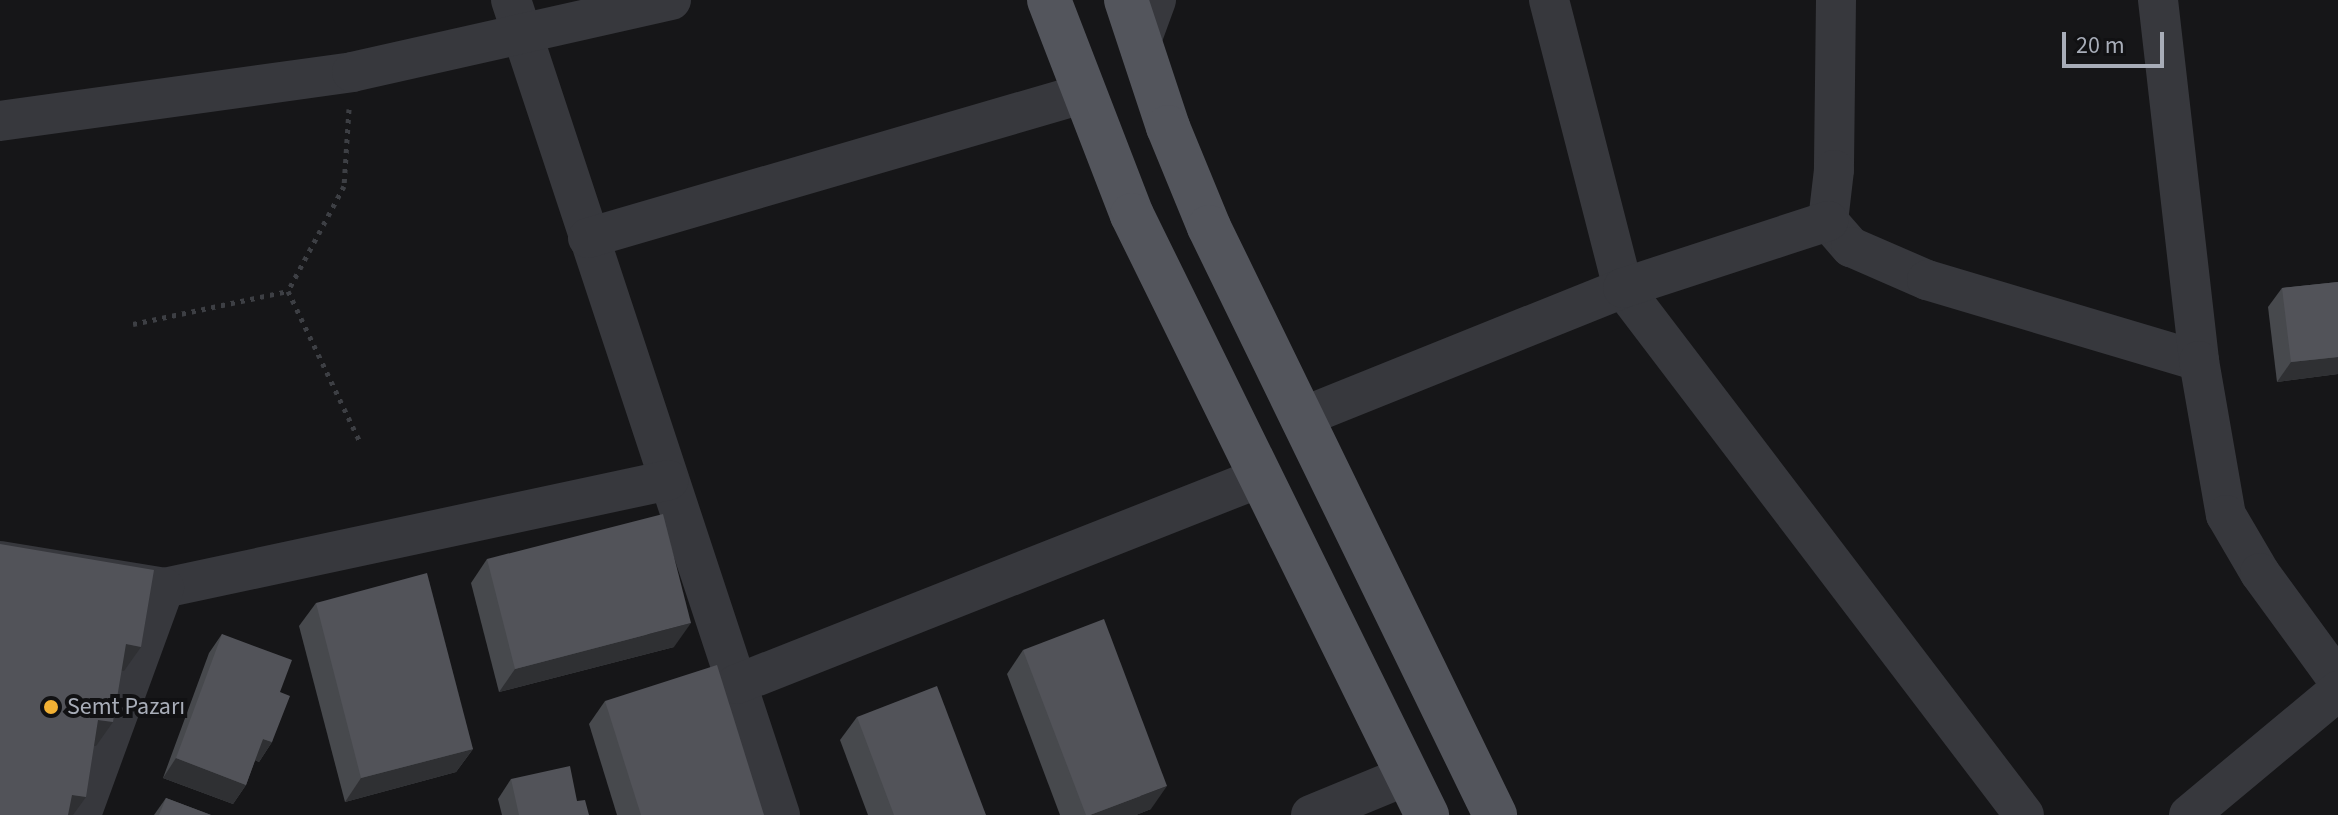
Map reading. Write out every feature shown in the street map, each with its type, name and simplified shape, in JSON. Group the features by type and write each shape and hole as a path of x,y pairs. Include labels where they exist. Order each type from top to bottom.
{"main road":[{"path":"1049,0 1082,94 1132,215 1427,815"},
{"path":"1126,0 1209,227 1495,815"}],"street":[{"path":"0,121 352,72 515,17 671,0"},
{"path":"1140,44 1156,0"},
{"path":"1549,0 1623,288 2024,815"},
{"path":"1836,0 1834,170 1828,221 1851,247 1927,280 2199,361"},
{"path":"2158,0 2199,361 2226,515 2260,573 2338,680"},
{"path":"515,17 780,815"},
{"path":"588,238 1082,94"},
{"path":"1300,418 1623,288 1828,221"},
{"path":"737,684 1259,478"},
{"path":"0,561 164,588 669,480"},
{"path":"81,815 164,588"},
{"path":"2189,815 2338,691"},
{"path":"1311,815 1408,775"}],"path":[{"path":"133,324 288,291 344,186 352,72"},
{"path":"288,291 360,442"}],"building":[{"path":"2338,282 2338,357 2291,362 2282,288"},
{"path":"663,514 691,623 515,669 487,559"},
{"name":"Semt Pazarı","path":"0,544 154,570 141,647 126,644 113,722 98,720 86,797 72,795 68,815 0,815"},
{"path":"427,573 473,749 361,778 316,603"},
{"path":"1104,619 1167,786 1086,815 1023,650"},
{"path":"222,634 292,660 280,692 290,696 272,742 263,739 246,785 176,758"},
{"path":"717,665 764,815 641,815 605,701"},
{"path":"937,686 986,815 894,815 857,717"},
{"path":"570,766 577,801 585,800 589,815 519,815 511,779"},
{"path":"166,798 211,815 159,815"}],"place":[{"name":"Semt Pazarı","path":"51,707"}]}
